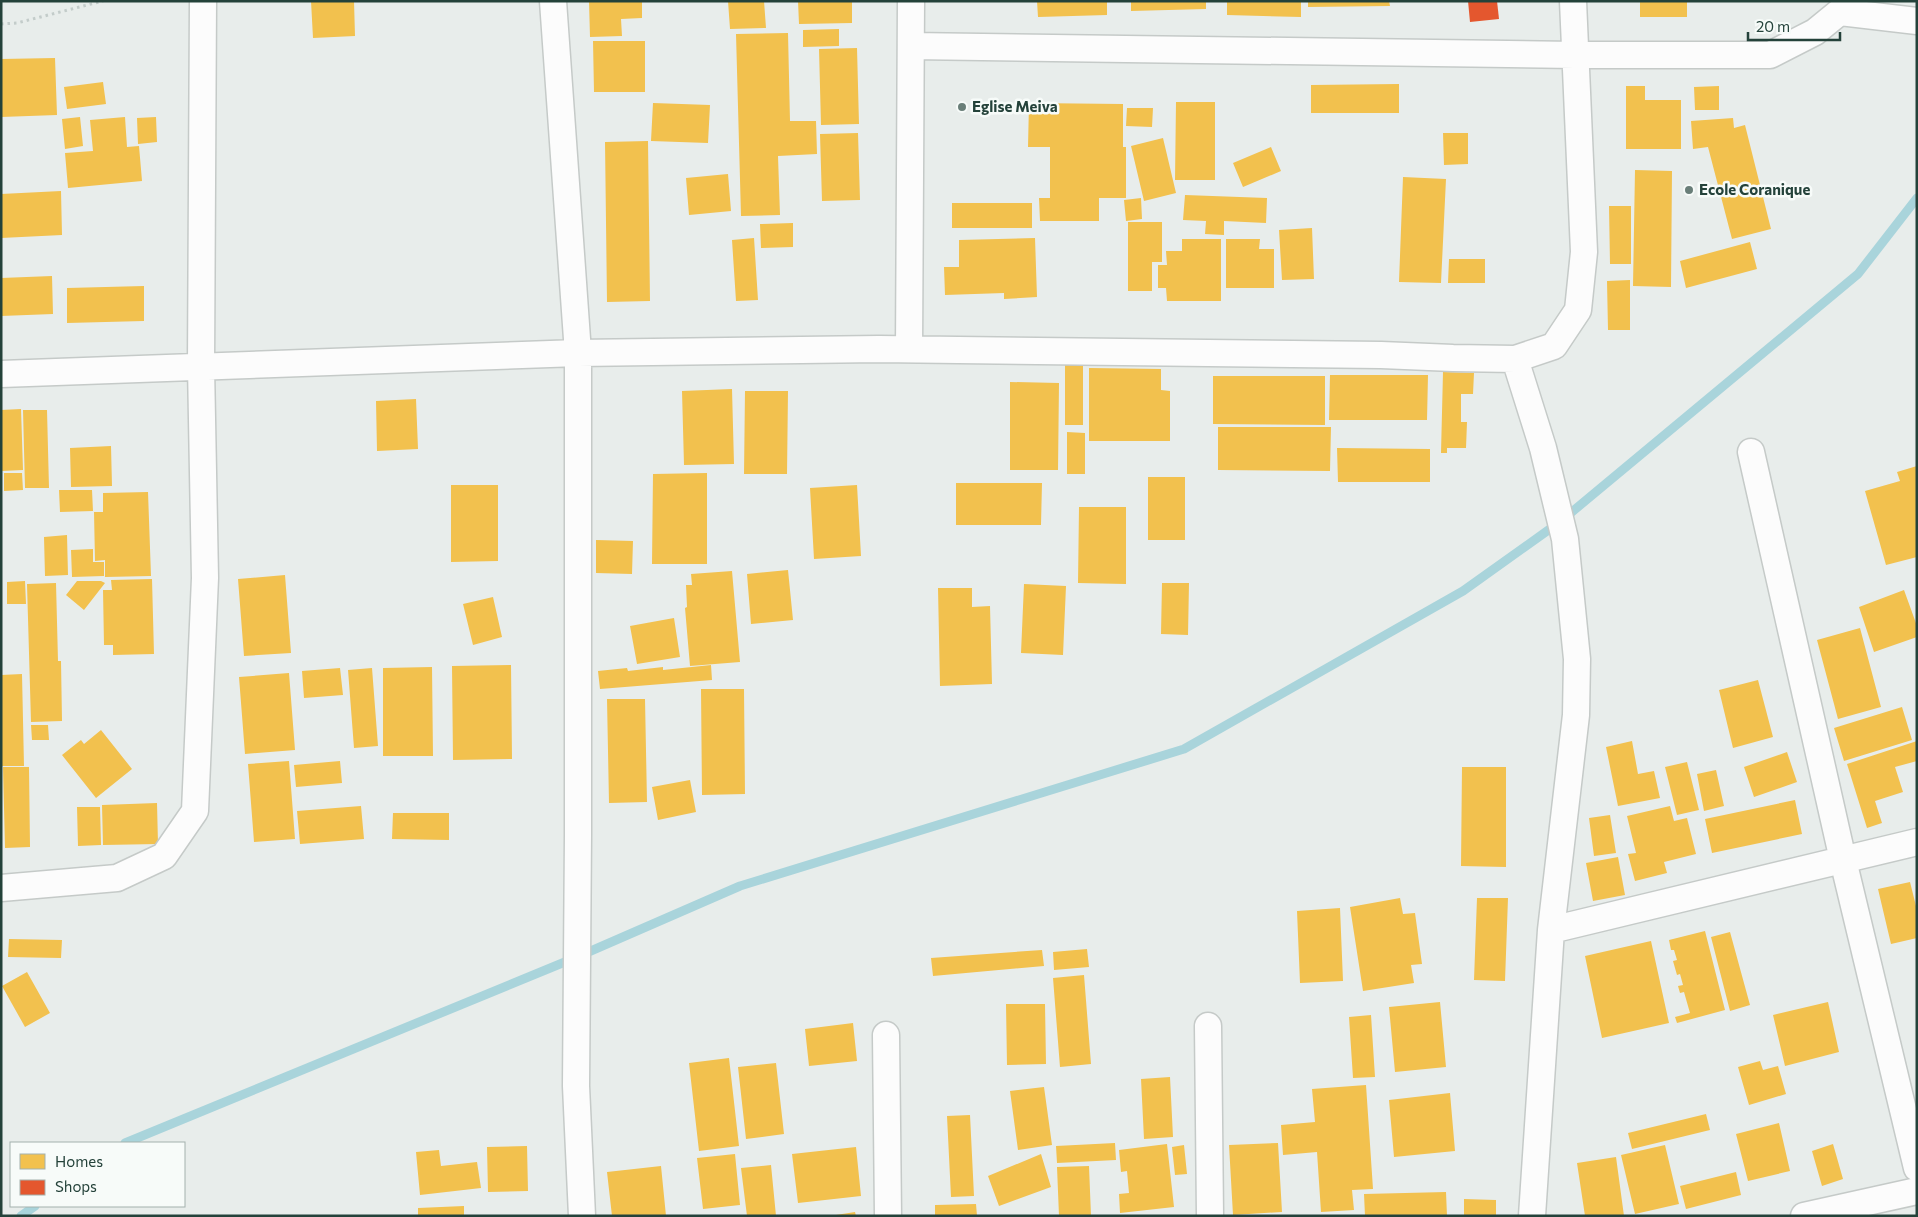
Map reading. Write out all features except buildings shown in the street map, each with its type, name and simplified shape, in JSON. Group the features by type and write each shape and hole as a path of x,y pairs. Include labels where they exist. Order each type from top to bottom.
{"street":[{"path":"1,888 117,878 164,856 195,811 205,578 201,366 202,1"},
{"path":"553,1 578,353 576,1086 582,1216"},
{"path":"909,349 911,1"},
{"path":"1,374 578,353 909,349 1381,355 1515,359 1554,346 1578,310 1584,252 1573,1"},
{"path":"911,46 1576,55 1770,55 1815,32 1847,7 1917,21"},
{"path":"1515,359 1543,448 1565,539 1577,659 1576,715 1551,930 1532,1216"},
{"path":"1751,452 1844,860 1917,1168"},
{"path":"1551,930 1917,842"},
{"path":"1208,1026 1210,1216"},
{"path":"886,1035 888,1216"},
{"path":"1804,1216 1917,1192"}],"path":[{"path":"1,24 17,23 103,1"}],"waterway":[{"path":"127,1142 577,957 740,886 1184,749 1463,591 1561,521 1858,274 1917,198"},
{"path":"21,1216 34,1207"}],"place":[{"name":"Eglise Meiva","path":"962,107"},
{"name":"Ecole Coranique","path":"1689,190"}]}
